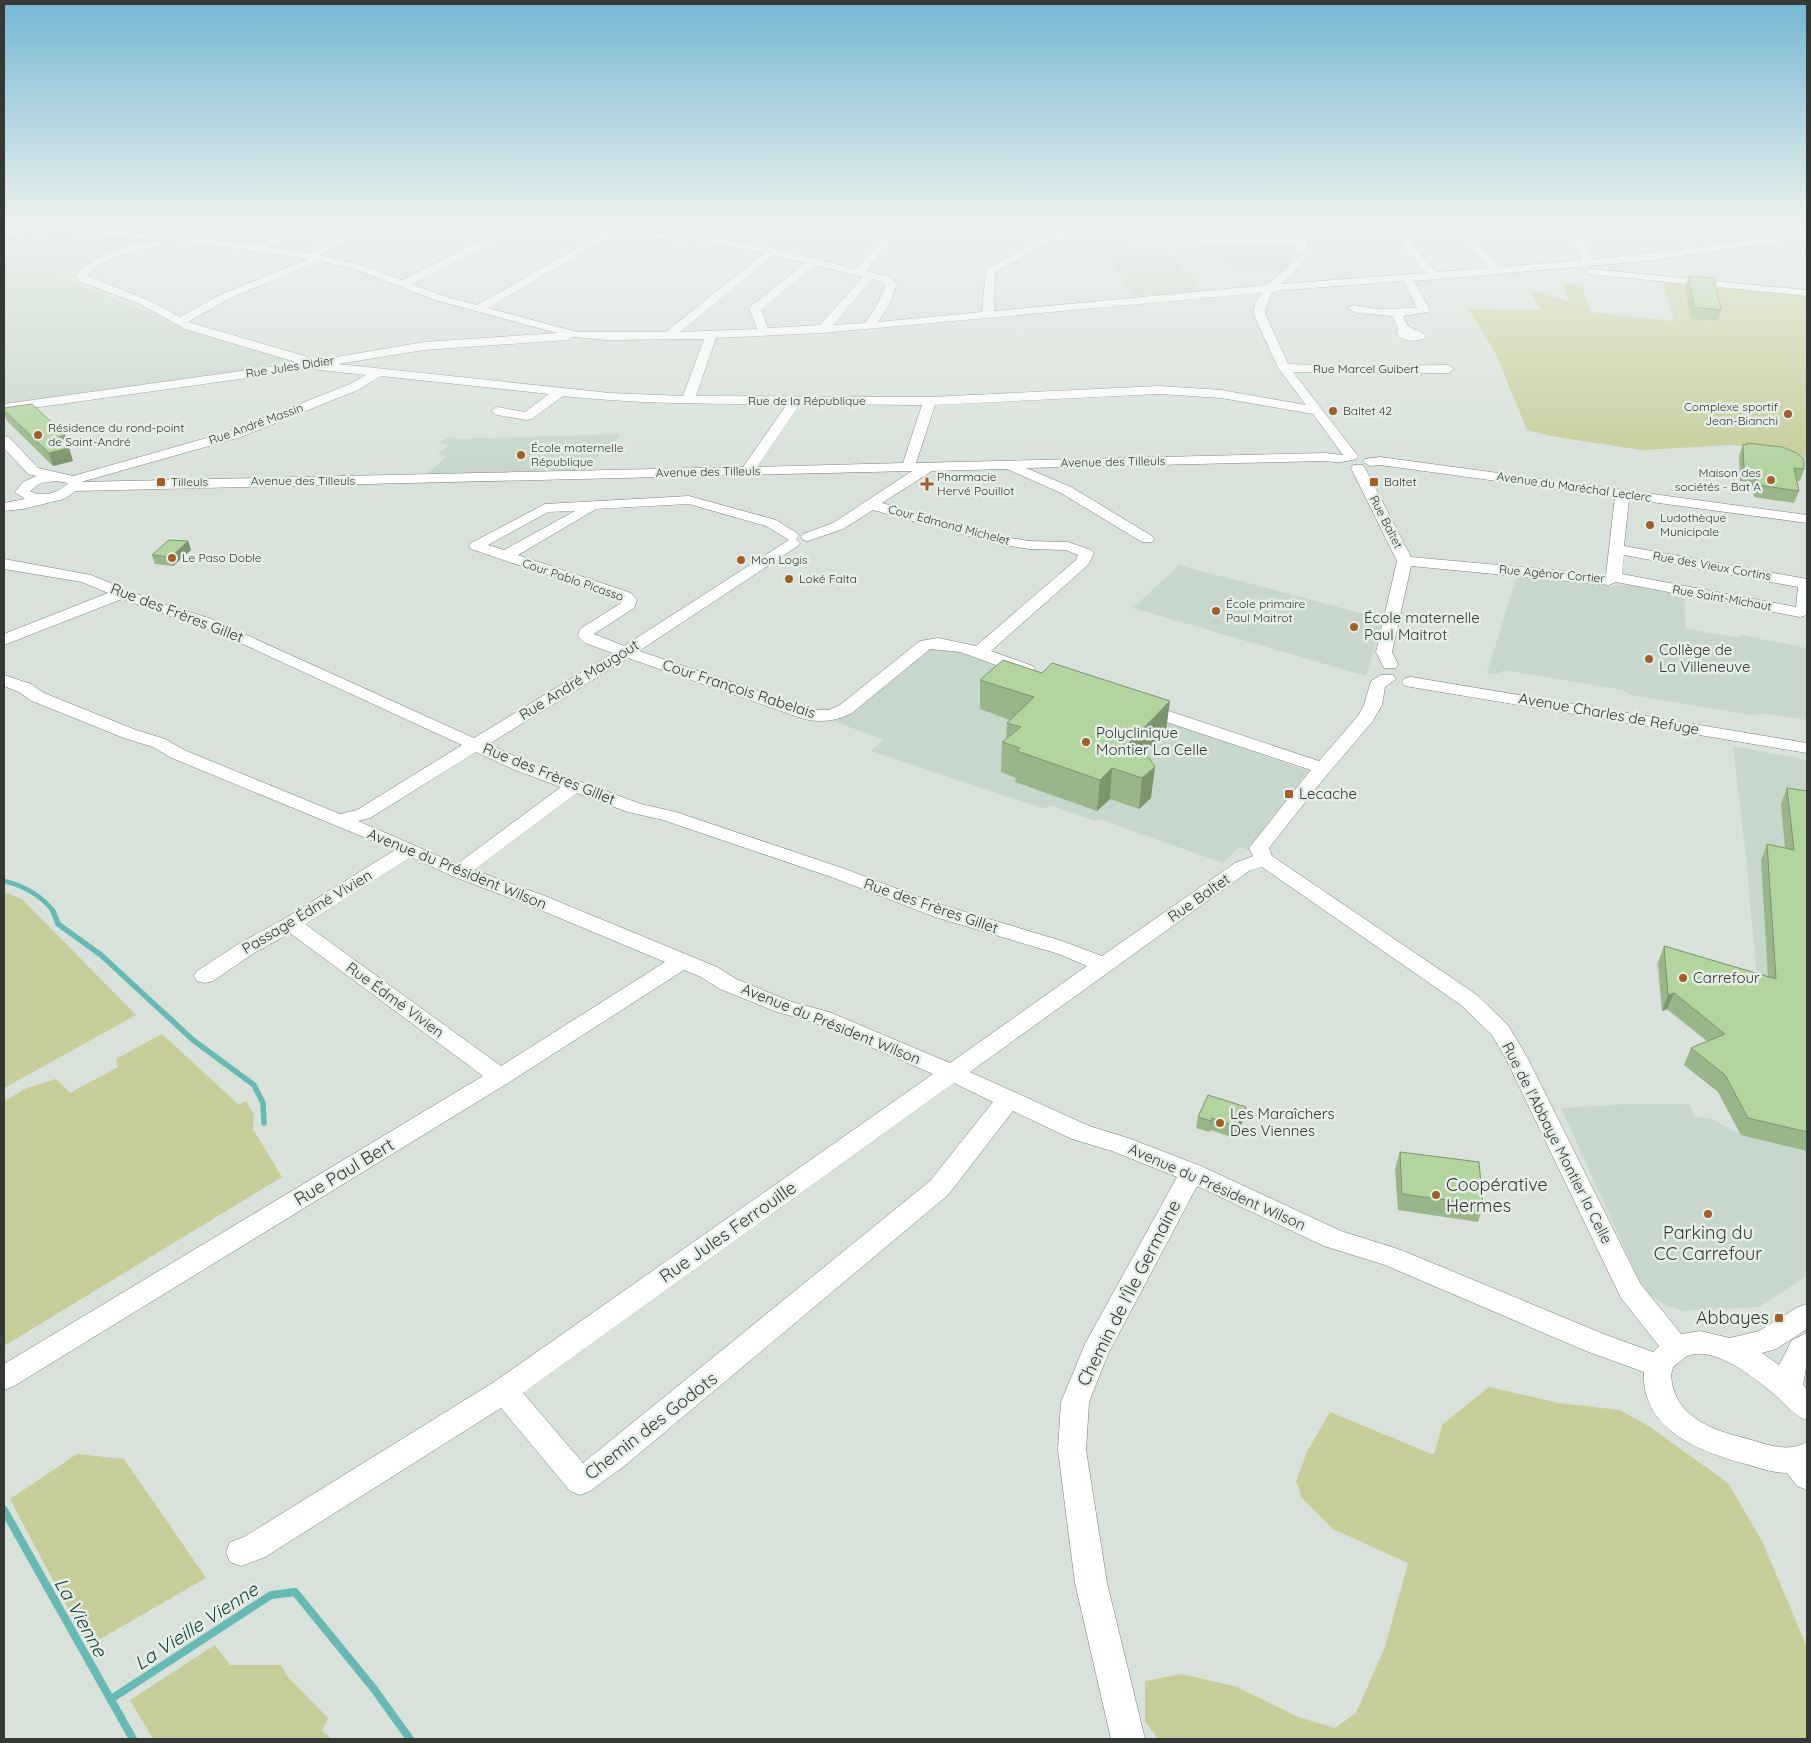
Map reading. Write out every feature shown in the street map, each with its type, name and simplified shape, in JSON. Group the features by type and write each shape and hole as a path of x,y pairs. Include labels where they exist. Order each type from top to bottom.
{"street":[{"path":"148,304 182,323 301,359 311,365"},
{"path":"182,323 212,304"},
{"path":"465,304 577,335 712,335 822,330 1096,304"},
{"path":"480,308 486,304"},
{"path":"669,335 707,304"},
{"path":"760,304 755,308 764,332"},
{"path":"822,330 841,304"},
{"path":"869,326 883,304"},
{"path":"988,304 988,315"},
{"name":"Rue Baltet","path":"1260,304 1259,313 1284,368 1316,411 1360,461 1405,561 1384,652 1389,671"},
{"path":"1263,322 1274,304"},
{"path":"1353,308 1361,311 1395,312 1424,310 1422,304"},
{"path":"1395,312 1404,328"},
{"name":"Rue Jules Didier","path":"4,408 311,365 367,354 424,346 577,335"},
{"path":"688,400 712,335"},
{"path":"367,354 361,359 363,367 374,373"},
{"name":"Rue de la République","path":"311,365 610,397 688,400 930,401 1159,390 1222,394 1316,411"},
{"name":"Rue Marcel Guibert","path":"1284,368 1448,370"},
{"name":"Rue André Massin","path":"73,483 236,434 354,387 374,373"},
{"name":"Rue de la République","path":"1244,398 1300,390"},
{"path":"498,411 527,416 560,392"},
{"path":"747,471 796,401"},
{"path":"909,467 930,401"},
{"path":"4,440 29,482 31,497 42,498"},
{"name":"Avenue des Tilleuls","path":"73,483 730,472 1316,458 1360,461"},
{"name":"Avenue du Maréchal Leclerc","path":"1360,461 1622,493 1807,519"},
{"path":"1007,465 1066,490 1146,539"},
{"path":"872,505 928,466"},
{"path":"688,500 729,477 730,472"},
{"path":"56,477 73,483 61,494 42,498 23,506 5,509 29,482 56,477"},
{"name":"Rue Agénor Cortier","path":"1405,561 1609,580 1614,577 1622,493"},
{"name":"Cour Pablo Picasso","path":"626,652 591,640 586,636 586,632 628,605 629,600 625,596 476,546 546,508 688,500 771,523 793,540"},
{"name":"Rue André Maugout","path":"362,822 476,744 626,652 793,540 805,543 809,540 808,538 838,526 872,505"},
{"name":"Cour Edmond Michelet","path":"872,505 998,540 1030,545 1068,546 1086,553 1083,562 978,652"},
{"name":"Cour Pablo Picasso","path":"505,556 593,506"},
{"name":"Rue des Vieux Cortins","path":"1617,549 1807,584"},
{"name":"Rue des Frères Gillet","path":"4,564 86,578 145,603 227,631 522,766 635,808 669,816 984,925 1079,953 1102,965"},
{"name":"Rue Saint-Michaut","path":"1614,577 1800,612 1804,610 1807,584"},
{"path":"4,640 123,593"},
{"name":"Cour François Rabelais","path":"626,652 810,715 824,717 846,710 926,644 937,642 950,644 1039,674"},
{"path":"1264,859 1259,848 1322,768 1366,718 1373,705 1377,685 1389,671 1399,682 1414,677"},
{"name":"Avenue Charles de Refuge","path":"1414,677 1807,738"},
{"name":"Avenue Charles de Refuge","path":"1414,677 1807,748"},
{"name":"Avenue du Président Wilson","path":"4,680 130,734 159,743 178,754 337,820 362,822 410,850 459,872 538,901 709,972 728,984 785,1007 820,1017 952,1073 1080,1132 1119,1144 1192,1173 1333,1239 1392,1257 1596,1343 1668,1357"},
{"path":"1130,704 1322,768"},
{"path":"459,872 576,786"},
{"name":"Passage Édmé Vivien","path":"205,976 246,948 291,924 410,850"},
{"name":"Rue Baltet","path":"952,1073 1242,867 1264,859"},
{"name":"Rue de l'Abbaye Montier la Celle","path":"1264,859 1469,1000 1500,1030 1521,1065 1630,1290 1668,1357"},
{"name":"Rue Édmé Vivien","path":"291,924 500,1077"},
{"name":"Rue Paul Bert","path":"4,1378 500,1077 682,961"},
{"name":"Rue Jules Ferrouille","path":"504,1391 952,1073"},
{"name":"Chemin des Godots","path":"504,1391 580,1482 613,1458 939,1188 1009,1099"},
{"name":"Chemin de l'Île Germaine","path":"1128,1739 1114,1672 1091,1583 1072,1450 1075,1402 1095,1352 1192,1173"},
{"path":"1731,1349 1766,1341 1807,1315"},
{"path":"1803,1464 1720,1445 1692,1431 1673,1413 1660,1392 1657,1378 1668,1357 1692,1344 1711,1344 1731,1349 1749,1358 1788,1389 1807,1408"},
{"path":"1788,1389 1791,1367 1801,1349 1807,1344"},
{"path":"241,1552 254,1547 504,1391"}],"shaded area":[{"path":"4,304 128,304 184,327 317,363 4,407"},
{"name":"École maternelle République","path":"621,434 585,470 427,474 447,456 437,454 450,445 440,443 448,437 459,439"},
{"path":"1179,565 1383,619 1366,676 1133,608"},
{"name":"Collège de La Villeneuve","path":"1517,576 1612,586 1634,584 1684,594 1686,629 1740,638 1741,635 1806,648 1807,638 1807,720 1761,713 1751,715 1631,695 1622,690 1503,670 1495,674 1487,673"},
{"path":"929,647 951,648 1308,771 1250,850 1239,847 1223,863 1099,819 1095,821 1052,806 1042,808 871,751 883,740 834,721 848,715"},
{"path":"1733,746 1807,760 1807,1276 1759,1307 1682,1311 1664,1304 1648,1294 1641,1284 1561,1108 1629,1104 1689,1104 1695,1117 1710,1118 1740,1134 1718,1092 1684,1065 1718,1050 1667,1010 1662,1011 1656,962 1758,991 1746,856"}],"green space":[{"path":"1538,304 1588,304 1590,312 1674,321 1669,304 1807,304 1806,457 1776,450 1731,445 1642,450 1556,437 1527,430 1495,352 1468,309 1541,310"},
{"path":"4,892 22,899 136,1015 4,1088"},
{"path":"162,1034 239,1105 246,1101 254,1115 253,1129 282,1177 4,1346 4,1101 27,1088 56,1079 70,1093 118,1067 116,1059"},
{"path":"1489,1387 1558,1403 1620,1410 1650,1427 1728,1483 1762,1541 1807,1647 1807,1739 1158,1739 1145,1721 1145,1681 1182,1674 1237,1687 1298,1717 1335,1728 1356,1713 1385,1647 1408,1563 1333,1529 1302,1498 1296,1481 1307,1452 1330,1412 1434,1455 1442,1425"},
{"path":"77,1454 124,1459 206,1578 88,1646 10,1499"},
{"path":"215,1645 230,1665 281,1665 288,1677 328,1718 322,1731 332,1739 153,1739 130,1700"}],"building":[{"path":"1694,304 1720,304 1721,310 1694,307"},
{"path":"32,404 65,435 58,437 69,448 49,453 4,410 4,408"},
{"path":"1747,443 1782,447 1797,453 1804,459 1804,469 1794,468 1799,491 1758,485 1755,470 1744,469 1743,444 1747,445"},
{"path":"169,540 188,541 171,557 152,555"},
{"path":"1003,660 1042,673 1052,663 1170,701 1129,743 1150,759 1155,767 1142,778 1112,768 1100,780 1017,751 1020,748 1002,742 1021,727 1007,723 1034,697 980,680"},
{"name":"Carrefour","path":"1787,788 1807,791 1807,1132 1748,1118 1725,1075 1691,1048 1725,1034 1674,993 1668,995 1664,946 1776,979 1767,844 1794,850"},
{"path":"1208,1095 1246,1107 1237,1127 1212,1118 1211,1121 1198,1117"},
{"path":"1400,1152 1479,1162 1483,1205 1402,1194"}],"waterway":[{"path":"4,881 32,892 54,912"},
{"path":"53,911 58,924 101,955 193,1040 254,1085 263,1103 264,1123"},
{"name":"La Vienne","path":"4,1510 133,1739"},
{"name":"La Vieille Vienne","path":"111,1699 271,1595 295,1592 374,1689 410,1739"}],"place":[{"name":"Baltet 42","path":"1333,411"},
{"name":"Complexe sportif Jean-Bianchi","path":"1788,414"},
{"name":"Résidence du rond-point de Saint-André","path":"38,435"},
{"name":"École maternelle République","path":"521,455"},
{"name":"Maison des sociétés - Bat A","path":"1771,480"},
{"name":"Tilleuls","path":"161,482"},
{"name":"Baltet","path":"1374,482"},
{"name":"Pharmacie Hervé Pouillot","path":"927,484"},
{"name":"Ludothèque Municipale","path":"1650,525"},
{"name":"Le Paso Doble","path":"172,558"},
{"name":"Mon Logis","path":"741,560"},
{"name":"Loké Falta","path":"789,579"},
{"name":"École primaire Paul Maitrot","path":"1216,611"},
{"name":"École maternelle Paul Maitrot","path":"1354,627"},
{"name":"Collège de La Villeneuve","path":"1649,659"},
{"name":"Polyclinique Montier La Celle","path":"1086,742"},
{"name":"Lecache","path":"1289,794"},
{"name":"Carrefour","path":"1683,978"},
{"name":"Les Maraîchers Des Viennes","path":"1220,1123"},
{"name":"Coopérative Hermes","path":"1436,1195"},
{"name":"Parking du CC Carrefour","path":"1708,1214"},
{"name":"Abbayes","path":"1779,1318"}]}
